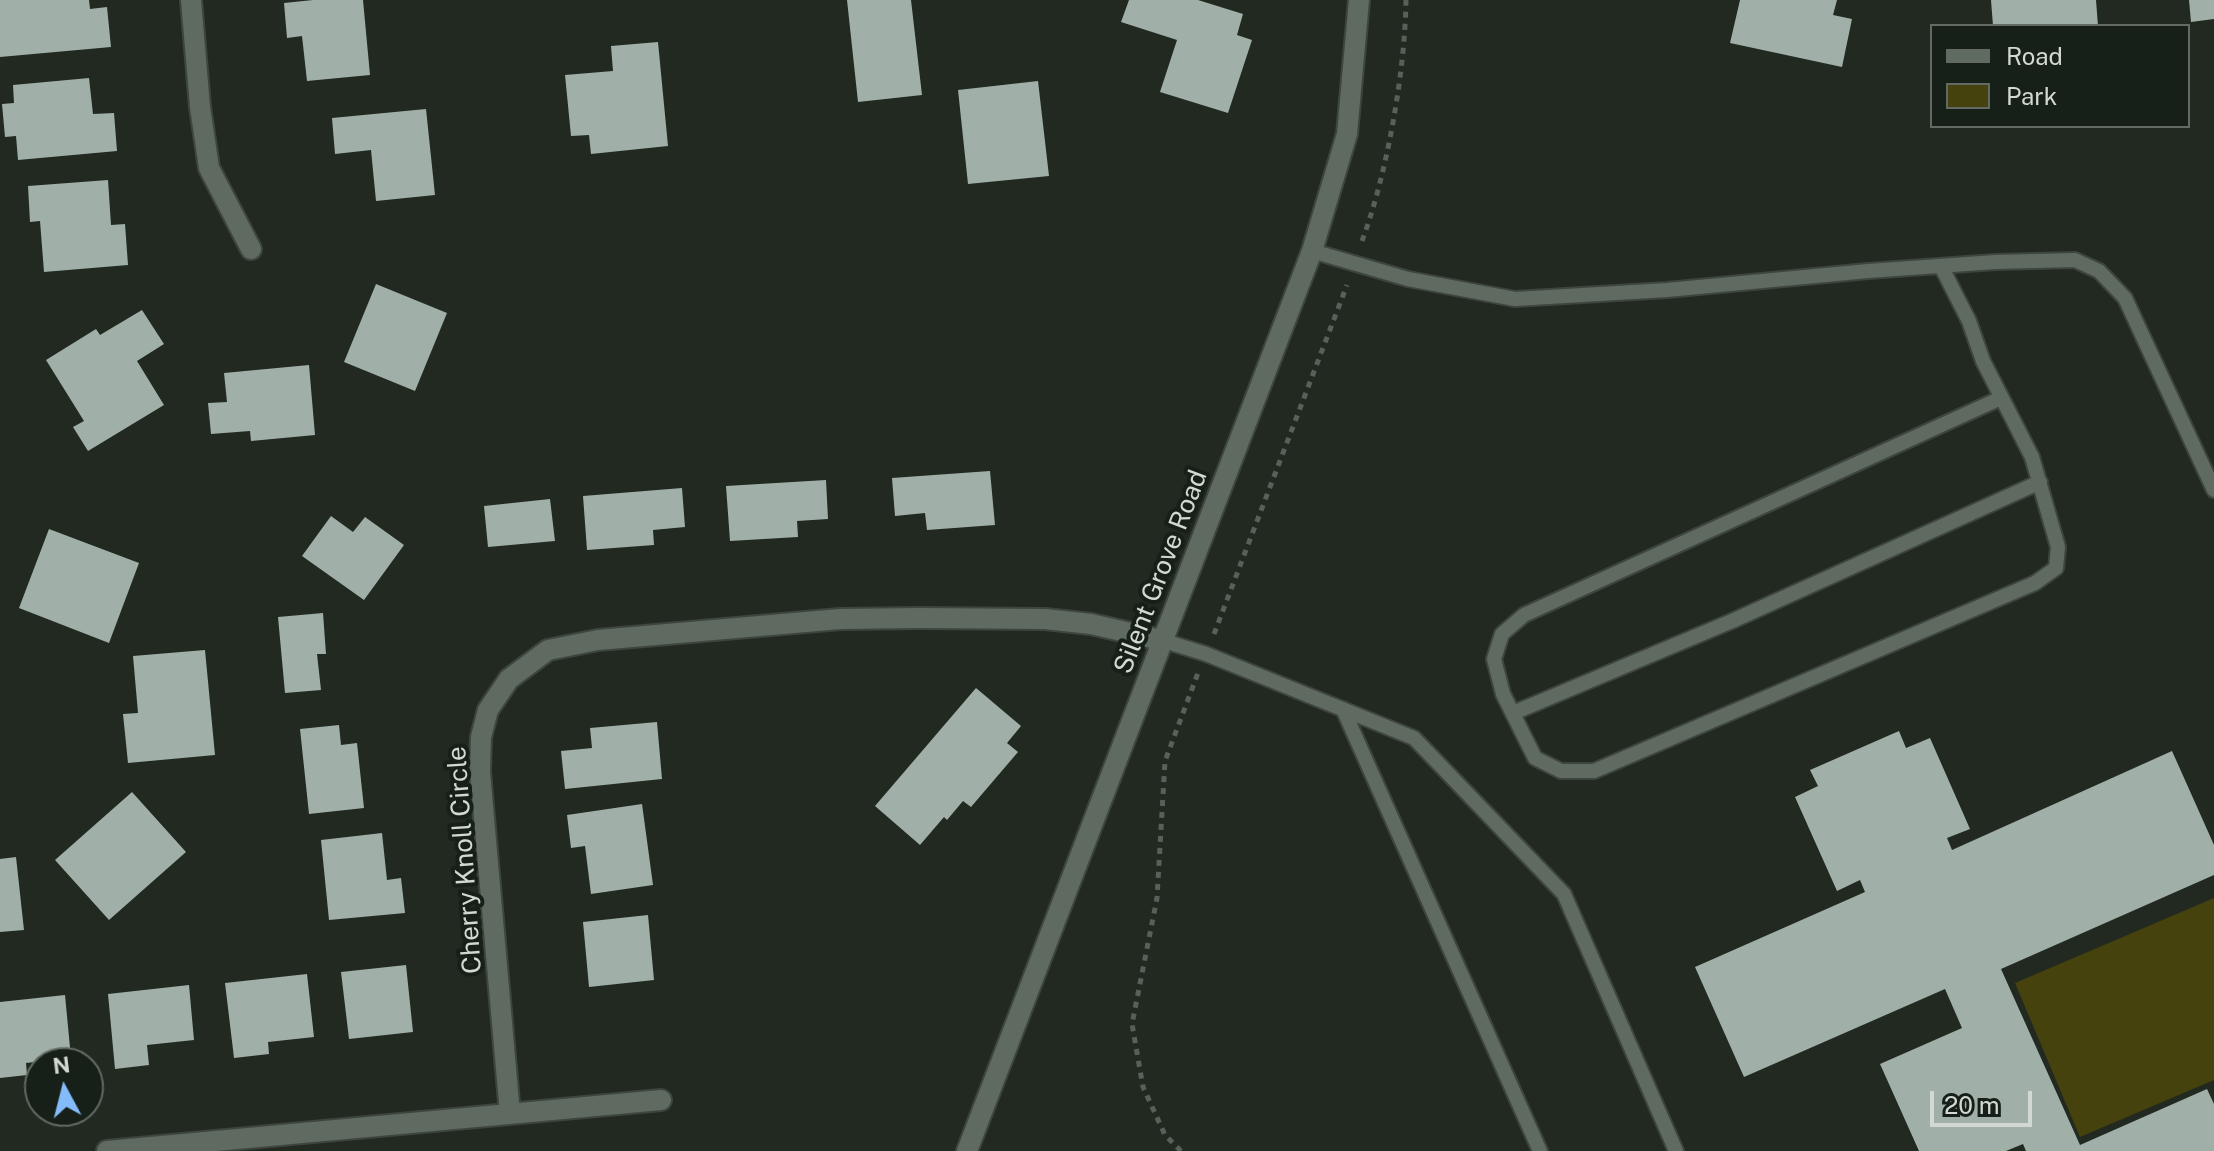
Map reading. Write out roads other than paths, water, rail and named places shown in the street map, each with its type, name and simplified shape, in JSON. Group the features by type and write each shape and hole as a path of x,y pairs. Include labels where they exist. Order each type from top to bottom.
{"street":[{"path":"191,0 200,107 209,168 251,249"},
{"name":"Silent Grove Road","path":"967,1151 1312,251 1347,134 1359,0"},
{"name":"Cherry Knoll Circle","path":"510,1114 480,772 481,737 488,710 509,679 548,650 598,640 679,631 887,618 1045,619 1091,624 1161,640"},
{"path":"107,1151 661,1100"}],"lane":[{"path":"1312,251 1408,279 1515,299 1667,290 1941,266 2075,260 2099,271 2125,298 2214,490"},
{"path":"1941,266 1969,321 1983,361 2032,457 2058,547 2056,568 2035,583 1594,771 1561,771 1535,758 1503,694 1494,659 1502,634 1524,615 2001,398"},
{"path":"1513,713 1732,621 2040,482"},
{"path":"1161,640 1206,654 1414,738 1564,894 1676,1151"},
{"path":"1343,709 1540,1151"}]}
